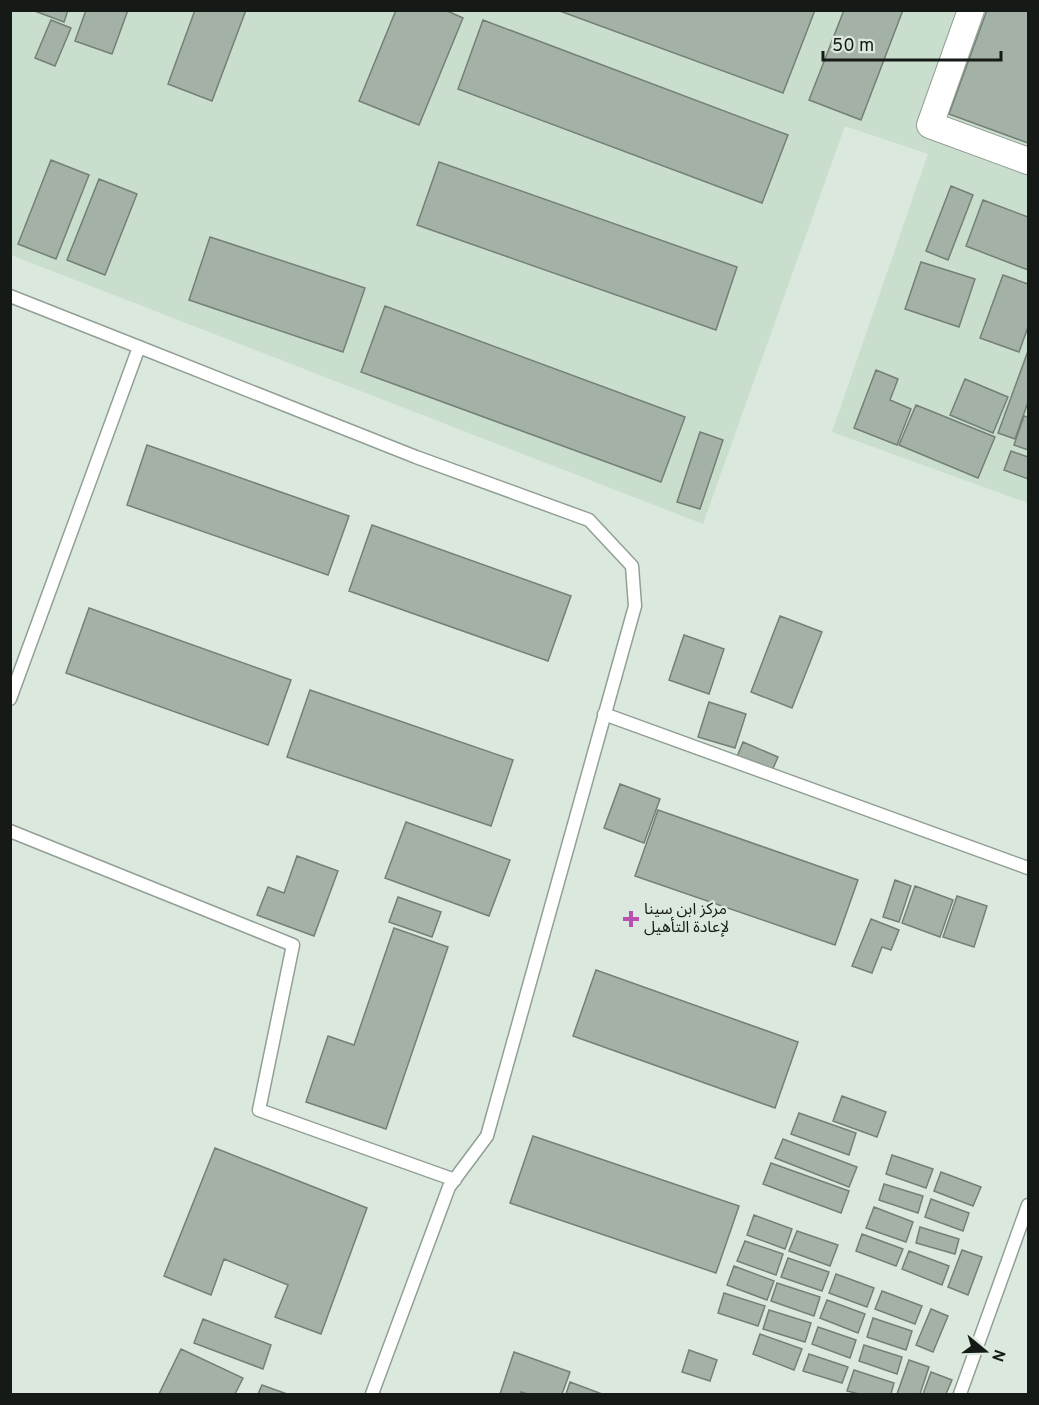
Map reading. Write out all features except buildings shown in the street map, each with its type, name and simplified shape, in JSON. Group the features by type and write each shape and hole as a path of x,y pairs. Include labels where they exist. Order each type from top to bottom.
{"street":[{"path":"971,10 930,125 1029,161"}],"lane":[{"path":"10,296 416,457 589,520 632,566 635,606 487,1136 449,1187 372,1395"},
{"path":"10,699 139,347"},
{"path":"604,714 1029,868"},
{"path":"10,831 292,945 259,1110 454,1180"},
{"path":"960,1395 1029,1205"}],"shaded area":[{"path":"10,11 1028,11 1028,503 832,432 928,154 845,126 703,524 11,255"}],"place":[{"name":"مركز ابن سينا لإعادة التأهيل","path":"631,919"}]}
